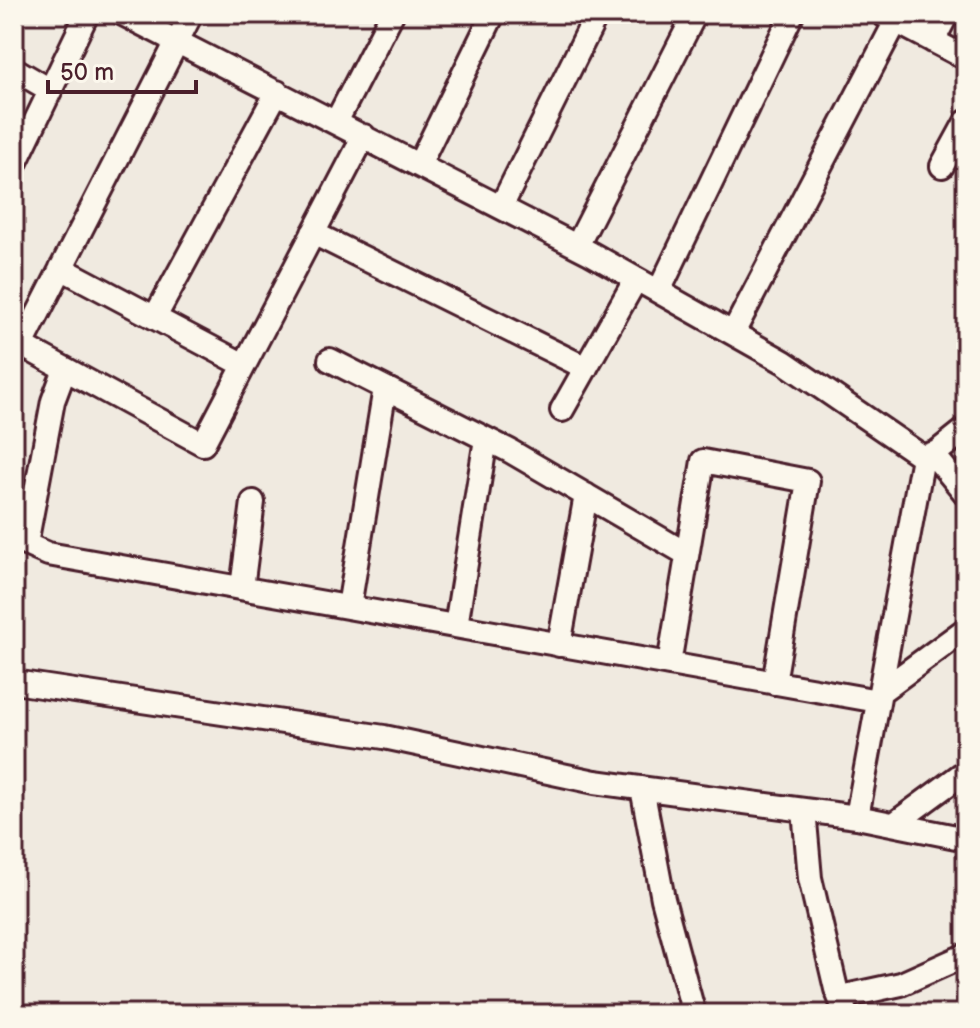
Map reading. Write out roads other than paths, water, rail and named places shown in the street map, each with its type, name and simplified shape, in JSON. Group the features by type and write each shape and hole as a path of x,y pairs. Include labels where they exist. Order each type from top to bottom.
{"street":[{"path":"14,166 87,14"},
{"path":"123,14 577,246 784,362 928,455 966,494"},
{"path":"191,14 61,268 18,343 203,444 364,136"},
{"path":"336,122 392,14"},
{"path":"419,165 493,14"},
{"path":"501,207 597,14"},
{"path":"577,246 695,14"},
{"path":"659,291 792,14"},
{"path":"933,41 947,14"},
{"path":"733,333 890,17 966,58"},
{"path":"14,69 50,90"},
{"path":"155,317 277,92"},
{"path":"942,166 966,122"},
{"path":"313,233 586,368"},
{"path":"61,268 244,365"},
{"path":"562,410 636,279"},
{"path":"330,360 486,439 685,553"},
{"path":"65,369 53,401 20,542 48,554 774,683 879,696 966,629"},
{"path":"349,607 385,388"},
{"path":"857,817 928,455 966,429"},
{"path":"456,626 486,439"},
{"path":"669,664 685,553 703,461 808,481 774,683"},
{"path":"559,645 586,495"},
{"path":"242,588 253,502"},
{"path":"14,682 384,737 595,782 857,817 966,839"},
{"path":"894,824 966,771"},
{"path":"642,788 663,899 694,1014"},
{"path":"804,810 810,878 836,989 844,1006 966,955"}]}
